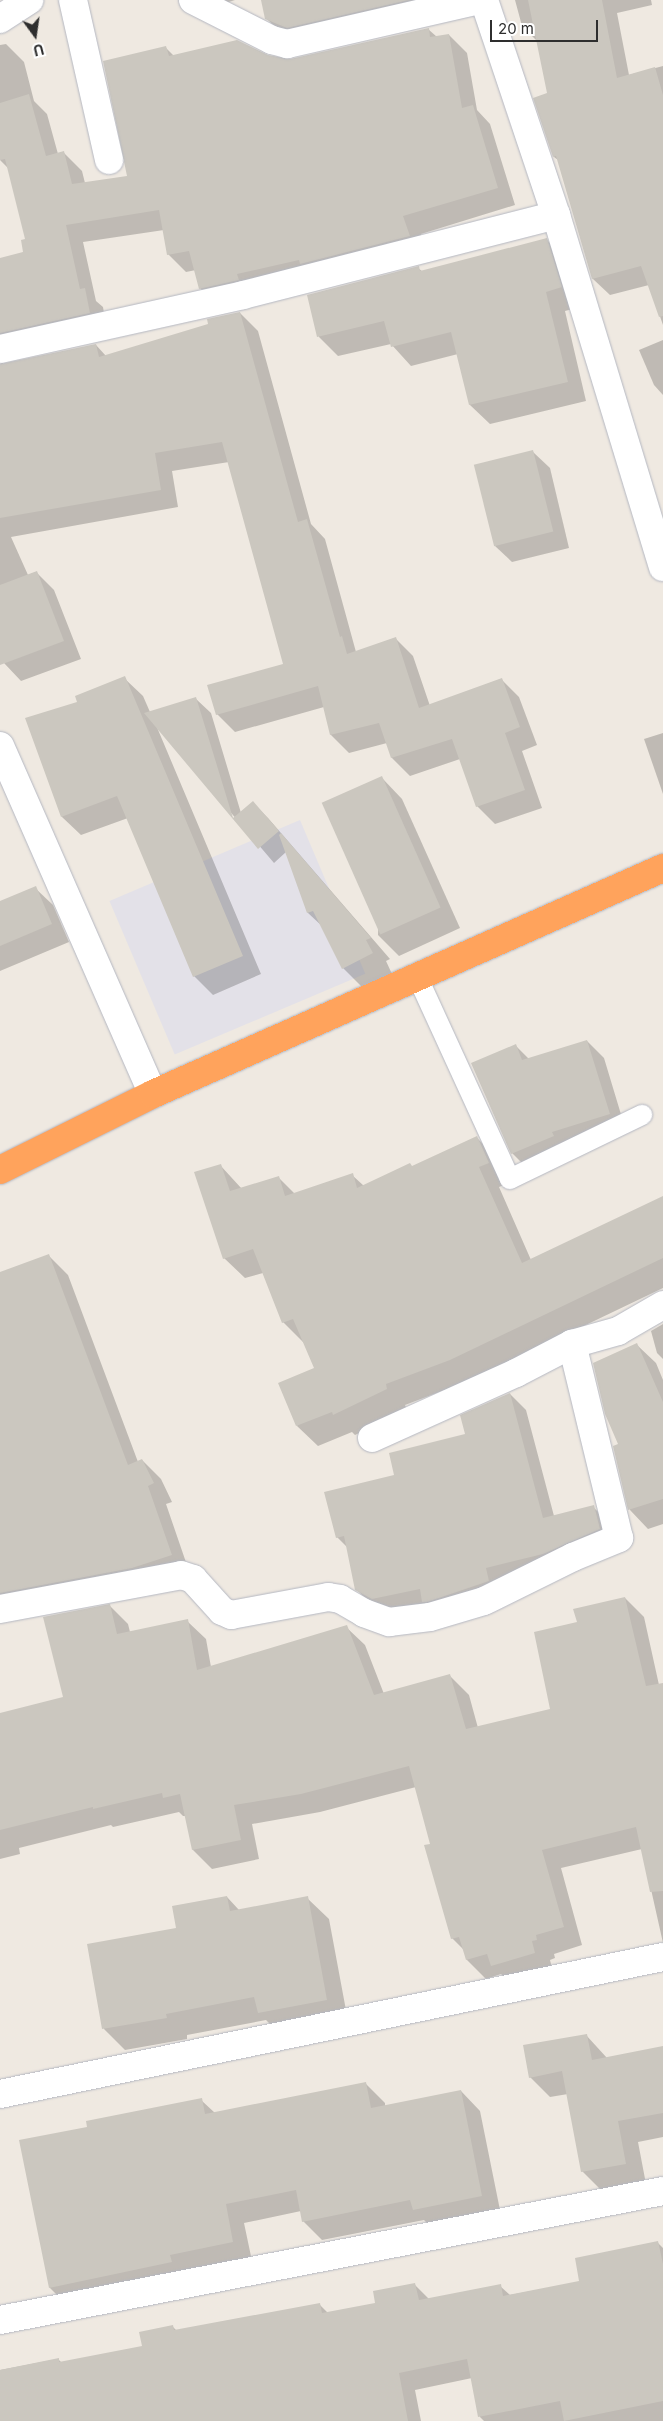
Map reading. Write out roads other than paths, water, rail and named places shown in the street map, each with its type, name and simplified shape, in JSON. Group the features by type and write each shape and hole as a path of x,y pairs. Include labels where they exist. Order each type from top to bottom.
{"highway":[{"path":"0,1170 153,1094 663,868"}],"street":[{"path":"0,19 29,0"},
{"path":"73,0 108,160"},
{"path":"193,0 272,40 287,44 479,0"},
{"path":"484,0 556,215 663,567"},
{"path":"0,349 243,295 556,215"},
{"path":"0,746 153,1094"},
{"path":"372,1438 516,1373 572,1344 618,1331 663,1305"},
{"path":"0,1609 182,1575 193,1579 222,1611 231,1615 328,1597 340,1598 364,1613 389,1622 430,1617 484,1601 573,1557 619,1538 572,1344"},
{"path":"0,2094 663,1957"},
{"path":"0,2320 663,2191"}],"lane":[{"path":"417,976 510,1179 642,1115"}]}
